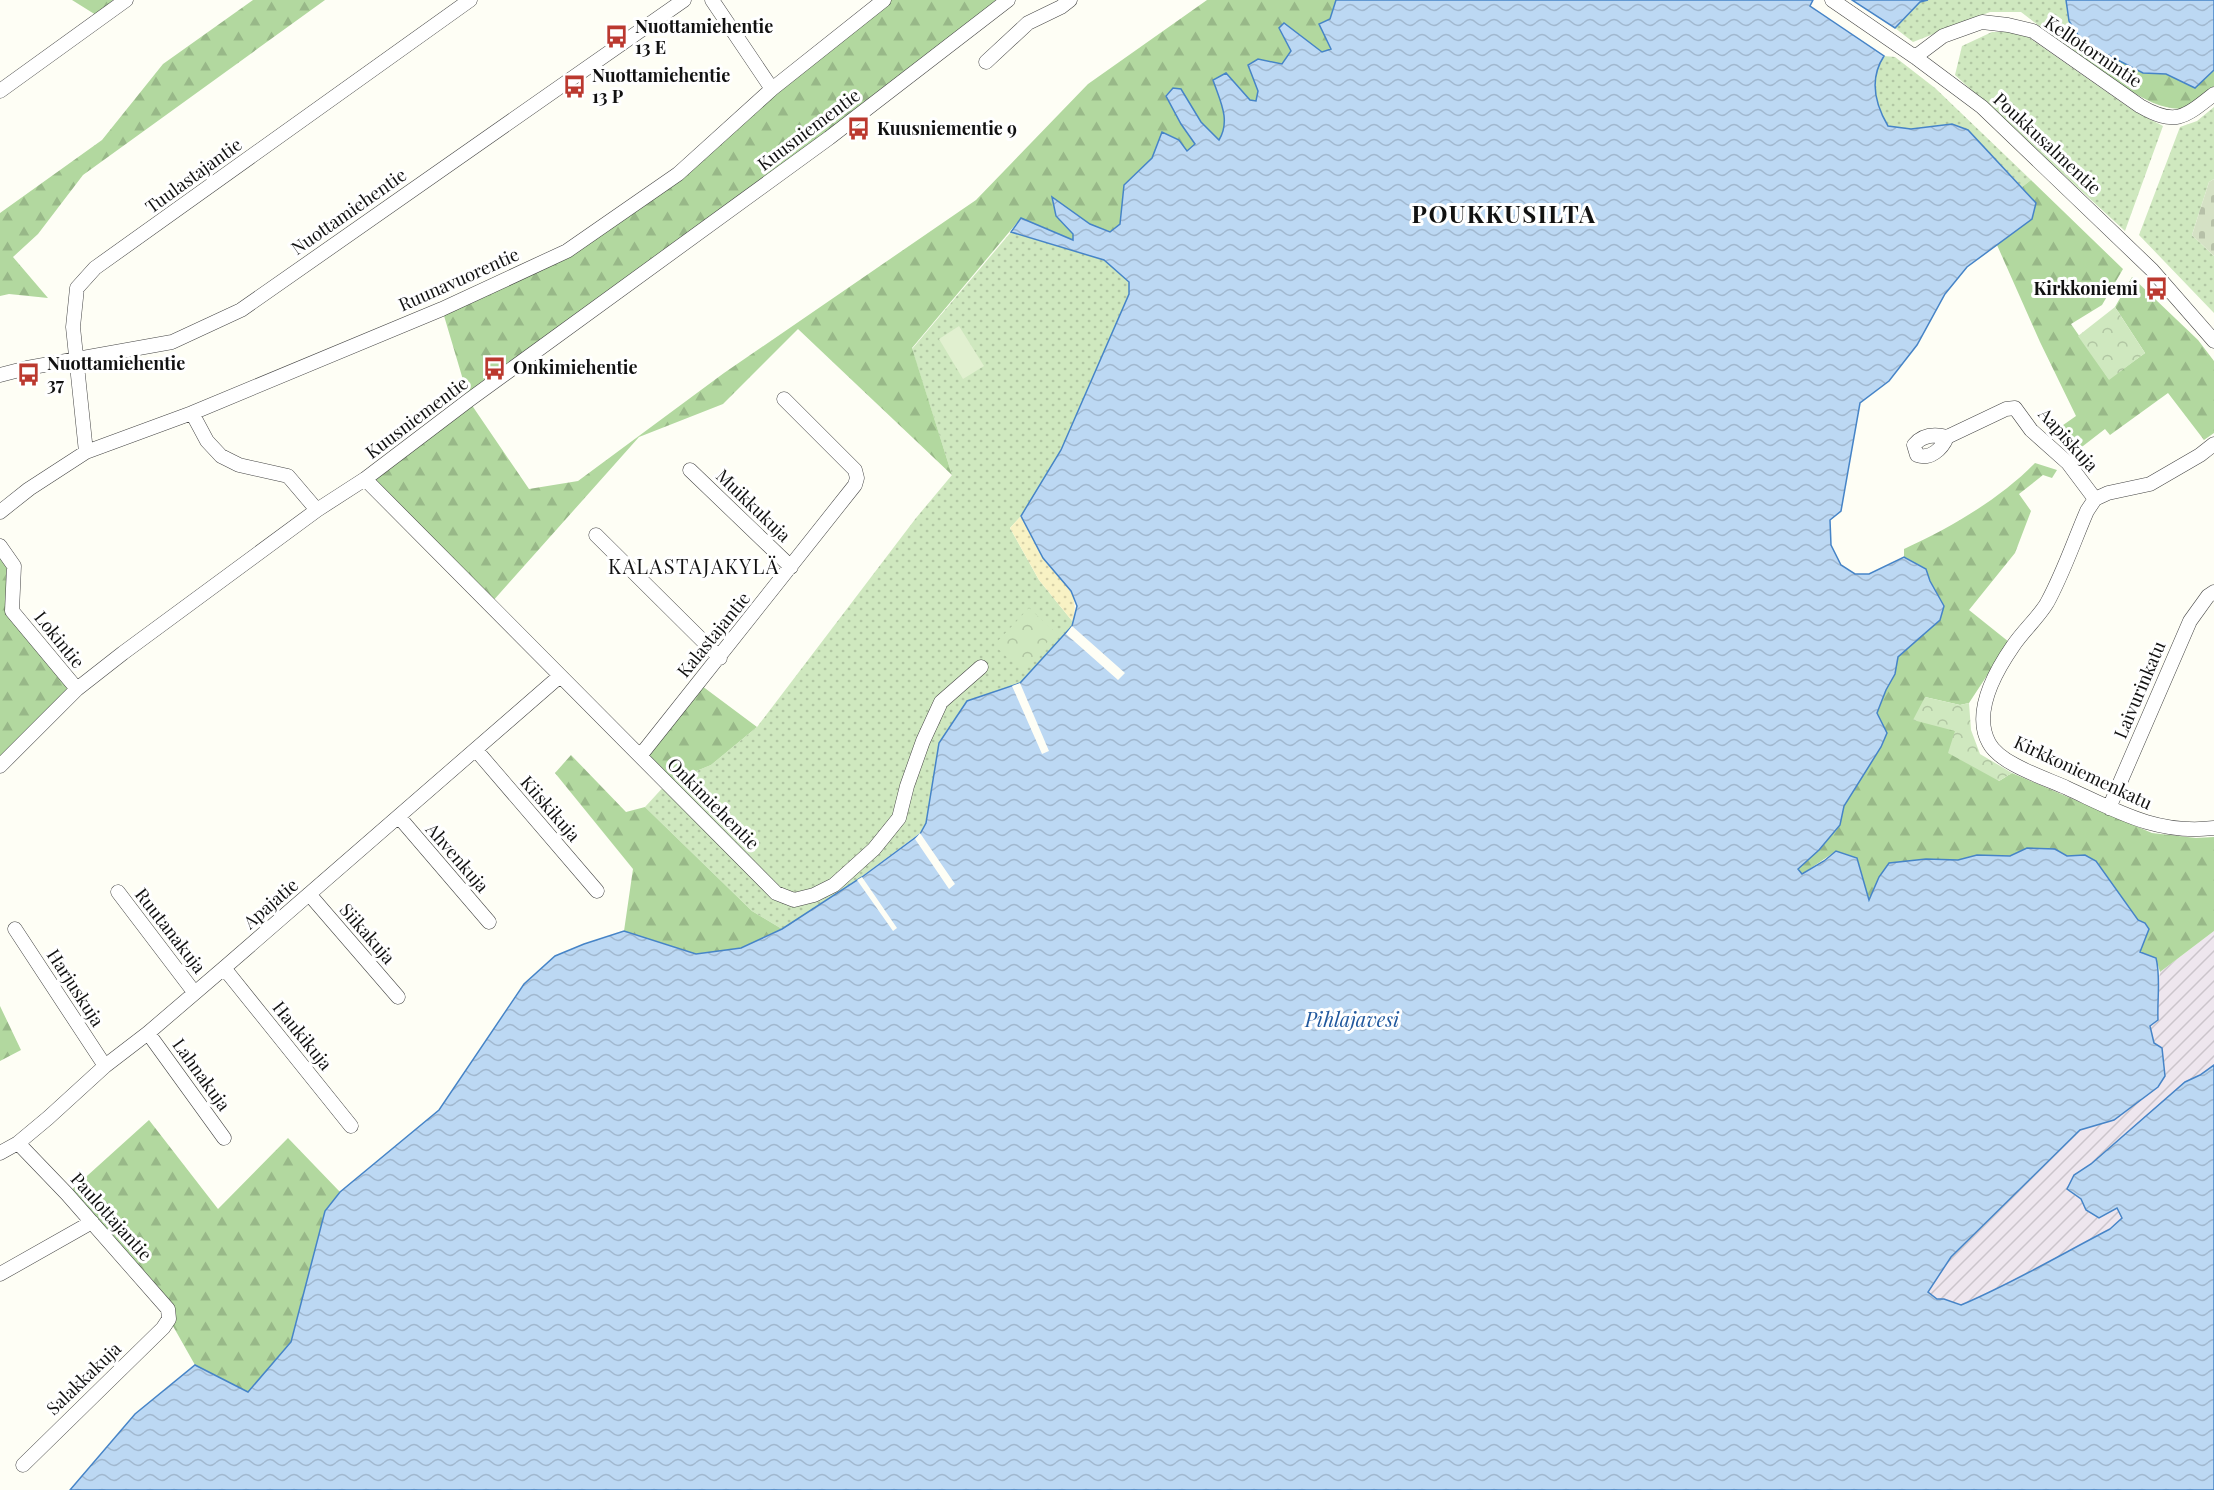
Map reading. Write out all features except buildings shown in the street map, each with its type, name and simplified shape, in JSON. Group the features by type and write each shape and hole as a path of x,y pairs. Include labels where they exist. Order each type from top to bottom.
{"street":[{"path":"0,91 126,0"},
{"name":"Tuulastajantie","path":"87,452 73,327 77,288 95,268 470,0"},
{"name":"Nuottamiehentie","path":"0,375 172,342 241,310 684,0"},
{"path":"712,0 772,89"},
{"name":"Ruunavuorentie","path":"0,512 29,489 87,452 192,413 442,309 567,251 678,174 772,89 884,0"},
{"name":"Kuusniementie","path":"0,766 77,689 123,653 317,510 365,479 469,400 830,138 1008,0"},
{"path":"986,62 1028,23 1071,0"},
{"name":"Poukkusalmentie","path":"1832,0 1982,106 2138,256 2214,341"},
{"name":"Kellotornintie","path":"1915,57 1943,36 1982,22 2008,25 2033,31 2156,115 2172,119 2192,112 2214,94"},
{"name":"Kalastajantie","path":"640,756 855,485 857,478 855,470 784,399"},
{"name":"Aapiskuja","path":"1947,437 2006,409 2015,408 2031,430 2068,463 2095,499"},
{"path":"192,413 207,441 221,456 239,465 288,476 317,510"},
{"path":"2095,499 2108,493 2150,484 2200,455 2214,444"},
{"name":"Muikkukuja","path":"690,470 791,567"},
{"name":"Onkimiehentie","path":"365,479 776,893 794,900 814,895 834,885 874,849 899,818 907,786 923,741 941,702 981,667"},
{"name":"Kirkkoniemenkatu","path":"2095,499 2087,511 2046,604 2013,646 1985,698 1983,720 1989,743 2004,759 2109,808 2156,826 2196,830 2214,828"},
{"path":"596,535 720,658"},
{"name":"Lokintie","path":"0,546 14,566 12,611 77,689"},
{"name":"Laivurinkatu","path":"2109,808 2190,621 2208,596 2214,592"},
{"name":"Apajatie","path":"0,1153 18,1143 105,1066 148,1033 560,676"},
{"name":"Kiiskikuja","path":"476,750 597,891"},
{"name":"Ahvenkuja","path":"399,817 489,922"},
{"name":"Ruutanakuja","path":"118,892 194,992"},
{"name":"Siikakuja","path":"309,894 398,997"},
{"name":"Harjuskuja","path":"15,929 105,1066"},
{"name":"Haukikuja","path":"224,968 351,1126"},
{"name":"Lahnakuja","path":"148,1033 224,1138"},
{"name":"Paulottajantie","path":"18,1143 92,1222 168,1309 169,1319"},
{"path":"0,1274 92,1222"},
{"name":"Salakkakuja","path":"23,1465 163,1328 169,1319"}],"shaded area":[{"path":"2214,931 2214,1065 2185,1082 2091,1164 2074,1175 2067,1189 2081,1199 2086,1210 2099,1217 2117,1208 2122,1218 2110,1229 2004,1287 1961,1305 1937,1299 1928,1292 1951,1257 2080,1130 2114,1120 2154,1043 2150,1026 2158,1020 2157,991 2160,972"}],"green space":[{"path":"72,0 113,0 96,15"},
{"path":"253,0 325,0 83,175 38,234 13,257 48,298 9,294 0,296 0,213 102,140 163,64"},
{"path":"884,0 1008,0 469,401 529,489 578,481 724,373 976,200 1088,84 1207,0 1336,0 1330,19 1331,49 1322,52 1279,28 1291,51 1282,65 1258,59 1256,102 1250,100 1226,73 1226,116 1223,133 1219,140 1201,122 1181,89 1173,88 1166,95 1181,124 1195,144 1187,152 1162,132 1152,158 1124,185 1120,224 1111,232 1090,224 1052,198 1056,216 1073,234 1073,240 1021,218 912,348 952,475 798,329 723,404 639,437 492,602 365,479 469,400 442,309 567,251 678,174"},
{"path":"1928,0 2066,0 2069,21 2087,49 2080,57 2021,12 1990,12 1913,42 1895,28 1920,2"},
{"path":"1992,32 2021,32 2134,111 2163,126 2125,231 1955,75 1962,46"},
{"path":"2087,49 2104,53 2143,73 2166,74 2195,88 2214,70 2214,86 2199,101 2189,107 2176,109 2162,106 2132,92 2080,57"},
{"path":"1884,56 1895,57 1935,88 2031,180 2022,187 1968,130 1952,124 1911,129 1888,126 1877,100 1875,82"},
{"path":"2214,107 2214,179 2209,182 2192,235 2214,256 2214,313 2139,235 2180,127 2197,121"},
{"path":"2214,179 2214,256 2192,235 2209,182"},
{"path":"2031,180 2123,269 2102,305 2071,324 2109,379 2145,353 2115,307 2132,277 2198,340 2214,361 2214,433 2204,440 2168,393 2110,435 2105,429 2074,453 2056,430 2076,416 1997,245 2032,219 2036,203 2022,187"},
{"path":"1011,232 1104,260 1129,282 1129,294 1061,450 1021,516 1010,528 1039,580 1073,622 1072,626 1020,683 1012,686 939,743 926,823 920,833 857,880 782,929 752,911 645,807 667,783 711,765 757,727 916,518 952,475 912,349"},
{"path":"2115,307 2145,353 2109,380 2078,336"},
{"path":"959,326 984,366 963,379 939,339"},
{"path":"2035,463 2057,470 2052,478 2043,475 2019,494 2031,511 2015,553 1969,610 2009,642 1969,703 1960,705 1925,697 1999,781 2012,773 2152,833 2196,838 2214,837 2214,931 2160,972 2156,958 2140,952 2149,929 2145,923 2138,920 2096,861 2085,855 2067,856 2055,849 2027,848 2011,856 1977,855 1958,860 1926,859 1879,877 1869,901 1836,851 1802,874 1798,869 1840,825 1844,806 1881,747 1886,733 1877,713 1895,674 1898,657 1940,620 1944,606 1926,569 1904,557 1904,549 1974,512 2006,489"},
{"path":"0,546 14,566 12,611 72,689 0,757"},
{"path":"1029,608 1056,633 1021,670 994,645"},
{"path":"698,683 757,727 711,765 667,783 640,756"},
{"path":"1925,697 1960,705 1969,703 1971,730 1980,754 2012,773 1999,781 1948,753 1955,731 1913,720"},
{"path":"571,755 626,812 645,807 752,911 782,929 741,948 696,954 624,931 633,869 555,773"},
{"path":"0,1006 21,1050 0,1061"},
{"path":"149,1120 218,1209 288,1138 340,1192 325,1211 291,1342 248,1392 195,1365 169,1319 67,1194"}],"sand":[{"path":"1021,516 1043,558 1072,593 1075,611 1073,622 1039,580 1010,528"}],"water":[{"name":"Pihlajavesi","path":"1336,0 1813,0 1810,6 1884,56 1875,82 1877,100 1888,126 1911,129 1952,124 1968,130 2036,203 2032,219 1967,267 1945,294 1917,345 1889,381 1860,403 1841,511 1830,520 1831,545 1841,565 1855,574 1869,574 1904,557 1926,569 1944,606 1940,620 1898,657 1895,674 1877,713 1887,733 1881,747 1844,806 1840,825 1819,850 1798,869 1802,874 1836,851 1857,858 1869,900 1879,877 1889,863 1926,859 1958,860 1977,855 2010,856 2027,848 2055,849 2067,856 2085,855 2096,861 2138,920 2145,923 2149,929 2140,952 2156,958 2159,980 2158,1020 2150,1026 2154,1043 2162,1048 2165,1076 2158,1087 2114,1120 2080,1130 1951,1257 1928,1292 1937,1299 1961,1305 2018,1278 2110,1229 2122,1218 2117,1208 2099,1218 2086,1210 2081,1199 2067,1189 2074,1175 2091,1164 2185,1082 2214,1065 2214,1490 70,1490 135,1414 195,1365 248,1392 291,1342 325,1211 340,1192 439,1110 524,984 555,956 624,931 696,954 741,948 782,929 862,877 920,834 926,823 939,743 967,701 1020,683 1072,626 1077,606 1071,591 1043,558 1021,516 1061,450 1129,294 1129,282 1104,260 1011,232 1021,218 1073,240 1073,234 1056,216 1052,197 1090,224 1110,232 1120,224 1124,185 1152,158 1162,132 1179,140 1187,151 1195,144 1166,96 1173,88 1181,89 1201,122 1219,140 1224,118 1213,80 1226,73 1250,100 1256,101 1258,91 1248,65 1258,59 1282,64 1291,51 1279,28 1284,23 1322,52 1331,49 1319,24 1330,19"},
{"path":"1852,0 1928,0 1920,2 1895,28"},
{"path":"2066,0 2214,0 2214,70 2195,88 2166,74 2143,73 2104,53 2087,49 2069,21"}],"pier":[{"path":"1072,626 1125,673 1118,680 1066,634"},
{"path":"1020,683 1049,751 1042,754 1012,686"},
{"path":"920,833 955,884 949,889 915,839"},
{"path":"862,877 897,928 893,931 857,880"}],"place":[{"name":"Nuottamiehentie 13 E","path":"617,37"},
{"name":"Nuottamiehentie 13 P","path":"574,86"},
{"name":"Kuusniementie 9","path":"859,129"},
{"name":"Kirkkoniemi","path":"2156,289"},
{"name":"Onkimiehentie","path":"495,368"},
{"name":"Nuottamiehentie 37","path":"29,374"}],"district":[{"name":"POUKKUSILTA","path":"1504,215"},
{"name":"KALASTAJAKYLÄ","path":"694,567"}]}
